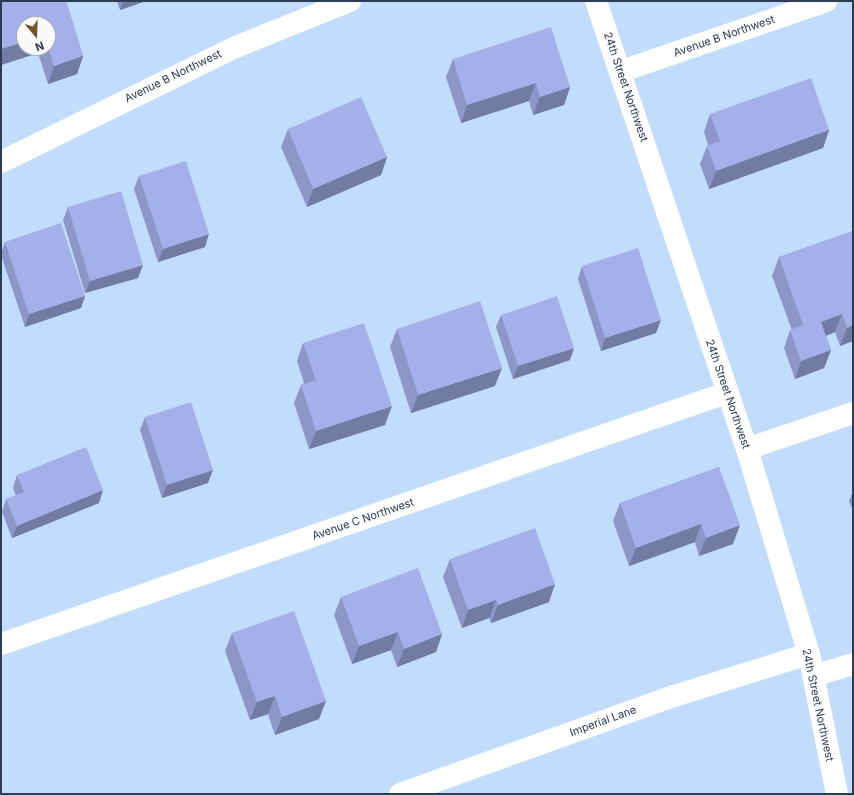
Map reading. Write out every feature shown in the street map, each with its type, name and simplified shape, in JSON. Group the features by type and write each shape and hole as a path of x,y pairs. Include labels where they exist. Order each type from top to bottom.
{"street":[{"name":"Avenue B Northwest","path":"1,162 236,47 350,1"},
{"name":"24th Street Northwest","path":"596,1 622,71 726,393 747,449 809,654 837,794"},
{"name":"Avenue B Northwest","path":"622,71 826,1"},
{"name":"Avenue C Northwest","path":"1,644 726,393"},
{"path":"747,449 853,413"},
{"name":"Imperial Lane","path":"400,794 674,696 809,654"},
{"path":"813,676 853,664"}],"building":[{"path":"1,1 66,1 83,56 54,66 51,56 56,56 56,16 16,16 16,44 1,49"},
{"path":"551,27 570,87 540,97 536,83 467,105 453,59"},
{"path":"811,78 829,130 716,171 707,146 720,141 710,114"},
{"path":"361,97 387,157 313,189 288,129"},
{"path":"186,161 209,234 163,249 139,176"},
{"path":"121,191 143,265 90,281 68,207"},
{"path":"61,223 85,296 29,314 5,242"},
{"path":"853,231 853,325 847,328 842,314 821,322 831,350 801,361 790,330 803,325 779,257"},
{"path":"638,248 661,320 605,338 582,266"},
{"path":"557,296 574,348 518,366 501,315"},
{"path":"480,301 502,368 418,395 397,329"},
{"path":"364,323 392,406 316,431 301,385 316,380 303,343"},
{"path":"191,402 213,470 167,485 145,417"},
{"path":"86,447 103,490 17,526 6,499 24,492 17,475"},
{"path":"719,467 740,525 706,538 701,524 636,548 620,503"},
{"path":"535,528 555,584 498,605 496,600 468,610 450,559"},
{"path":"418,568 442,634 404,649 398,632 359,646 341,597"},
{"path":"294,611 326,701 282,717 275,696 257,702 232,633"}]}
